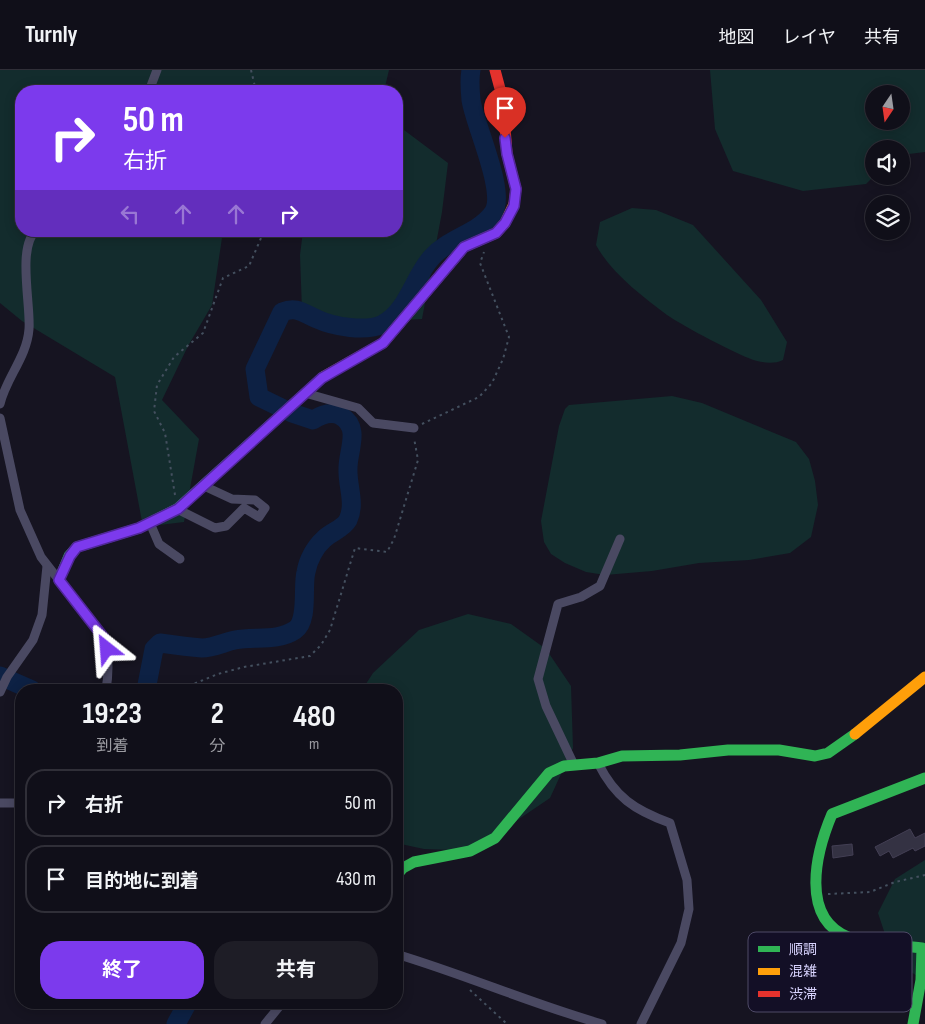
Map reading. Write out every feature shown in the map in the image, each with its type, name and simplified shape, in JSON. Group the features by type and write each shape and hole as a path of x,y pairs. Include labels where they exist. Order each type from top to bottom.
{"street":[{"path":"151,85 157,70"},
{"path":"59,580 70,556 77,547 150,523 178,509 322,378 383,343 464,247 489,237 505,223 514,206 516,189 507,154 503,100 495,70"},
{"path":"0,404 25,347 29,330 27,250 30,237"},
{"path":"305,393 358,408 372,423 414,428"},
{"path":"0,418 20,510 41,557 104,638 109,672 107,684"},
{"path":"178,509 215,528 226,526 244,508 259,517 265,508 255,500 232,499 204,486"},
{"path":"150,523 158,544 180,559"},
{"path":"574,765 546,706 538,679 558,604 581,597 600,586 620,539"},
{"path":"0,692 7,677 29,645 42,616 47,566"},
{"path":"403,868 414,862 470,851 495,838 549,773 564,766 598,763 622,756 680,755 728,750 779,750 815,756 828,753 880,716 925,677"},
{"path":"598,763 608,783 626,802 646,814 670,823 687,880 690,909 681,943 641,1024"},
{"path":"836,932 818,906 815,895 820,844 832,814 850,805 925,778"},
{"path":"0,803 15,803"},
{"path":"912,947 922,948 921,980 913,1024"},
{"path":"403,956 440,967 560,1012 602,1024"},
{"path":"265,1024 277,1009"}],"path":[{"path":"251,70 255,85"},
{"path":"178,509 165,433 154,410 157,384 174,357 203,334 223,278 249,266 261,237"},
{"path":"193,684 218,674 310,656 321,645 330,630 355,548 388,552 394,539 418,460 414,445 414,428 479,397 498,372 509,337 480,263 489,237"},
{"path":"815,895 870,892 895,882 925,875"},
{"path":"466,987 507,1024"}],"green space":[{"path":"0,70 389,70 385,85 15,85 15,237 222,237 212,305 188,346 162,400 199,439 184,522 143,527 115,377 22,321 0,303"},
{"path":"710,70 925,70 925,152 910,154 910,140 865,140 865,184 803,191 733,171 715,129"},
{"path":"403,129 448,163 442,212 422,319 350,323 302,311 300,255 302,237 403,237"},
{"path":"632,208 656,210 693,225 761,300 787,342 783,360 770,363 757,361 738,354 711,340 667,315 618,274 596,245 600,222"},
{"path":"672,396 702,403 796,442 809,459 815,481 818,505 811,537 790,553 749,560 699,563 652,571 605,575 586,572 565,563 551,554 544,542 541,521 559,426 565,409 569,405"},
{"path":"468,614 511,624 546,649 571,686 573,748 550,798 485,842 454,850 424,849 403,844 403,684 366,684 373,673 419,630"},
{"path":"925,860 925,981 912,973 912,932 884,932 878,913 895,879"}],"building":[{"path":"910,829 915,838 925,833 925,846 915,851 913,848 893,858 889,851 880,856 875,847"},
{"path":"852,844 853,855 833,858 832,846"}],"waterway":[{"path":"147,684 154,649 160,643 206,648 235,640 281,636 295,630 299,625 304,611 305,578 310,558 321,542 346,523 350,514 351,501 348,468 352,440 351,427 347,421 338,415 327,414 313,420 292,413 259,397 255,369 282,312 296,310 324,322 350,328 368,328 383,324 399,311 432,257 439,250 480,226 493,213 496,203 496,191 489,159 471,100 471,70"},
{"path":"0,676 18,684"},
{"path":"176,1024 184,1009"}],"traffic: fast":[{"path":"59,580 69,556 77,547 139,528 177,509 323,377"},
{"path":"403,868 414,862 470,851 495,838 549,773 564,766 598,763 622,756 680,755 728,750 779,750 815,756 828,753 855,734"},
{"path":"839,932 834,929 823,916 818,900 816,883 821,847 832,814 925,778"},
{"path":"912,947 922,948 921,980 913,1024"}],"traffic: slow":[{"path":"323,377 383,343 464,247 496,233 505,223 514,204"},
{"path":"855,734 925,677"}],"traffic: jam":[{"path":"495,70 503,100 507,154 516,189 514,204"}],"route":[{"path":"107,649 104,638 59,580 70,556 77,547 139,528 178,509 322,378 362,357 383,343 464,247 496,233 505,223 514,206 516,189 505,138"}]}
